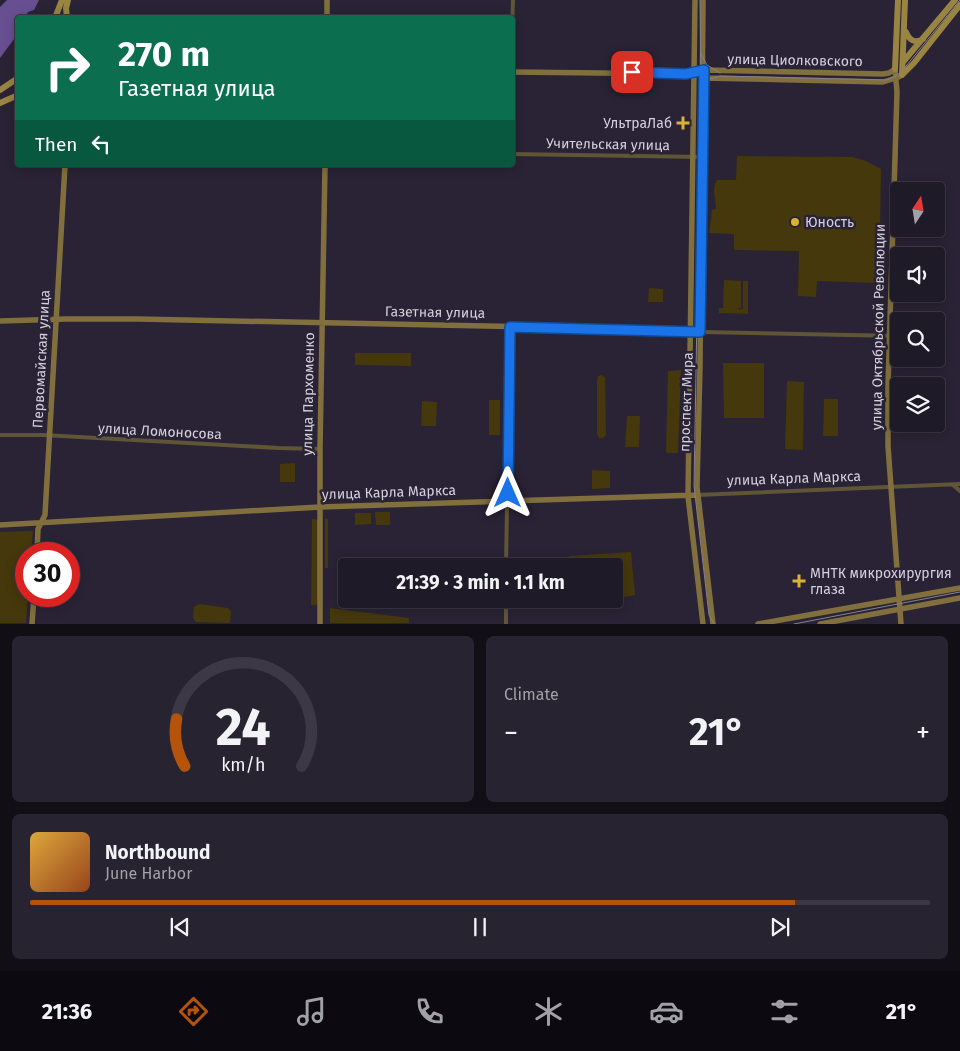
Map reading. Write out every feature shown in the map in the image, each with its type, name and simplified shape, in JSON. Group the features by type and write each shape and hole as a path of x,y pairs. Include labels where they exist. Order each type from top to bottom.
{"main road":[{"path":"56,15 62,0"},
{"path":"67,15 68,0"},
{"path":"327,0 327,15"},
{"name":"проспект Мира","path":"695,0 688,496 703,624"},
{"name":"проспект Мира","path":"704,0 697,495 713,624"},
{"name":"улица Октябрьской Революции","path":"898,0 895,69 899,77"},
{"name":"улица Октябрьской Революции","path":"901,624 888,439 889,336 899,77 903,62 905,0"},
{"name":"улица Циолковского","path":"903,62 954,0"},
{"path":"899,77 914,63 960,5"},
{"path":"905,30 913,41 916,42 924,38"},
{"name":"улица Циолковского","path":"515,72 694,73 704,70 883,74 895,69"},
{"path":"694,73 703,79"},
{"name":"улица Циолковского","path":"703,79 883,82 899,77"},
{"path":"0,90 15,80"},
{"path":"0,103 15,96"},
{"name":"Первомайская улица","path":"37,542 38,529 45,514 66,167"},
{"name":"улица Пархоменко","path":"320,624 320,449 325,167"},
{"name":"Газетная улица","path":"0,320 56,319 322,323 700,332"},
{"name":"улица Карла Маркса","path":"0,524 320,507 697,495"},
{"path":"758,624 960,588"},
{"path":"820,624 960,598"},
{"path":"32,624 33,607"}],"street":[{"path":"512,15 513,0"},
{"name":"улица Циолковского","path":"895,69 903,62"},
{"name":"Учительская улица","path":"515,154 702,157"},
{"path":"506,558 510,327"},
{"name":"Газетная улица","path":"700,332 889,336"},
{"name":"улица Ломоносова","path":"0,435 320,449"},
{"name":"улица Карла Маркса","path":"697,495 960,484"},
{"path":"953,485 960,491"},
{"path":"506,608 506,624"}],"shaded area":[{"path":"7,0 39,0 34,10 28,12 26,15 15,15 15,38 0,58 0,7"},
{"name":"Юность","path":"737,156 853,157 881,169 879,283 817,281 816,297 798,296 799,251 734,250 734,234 709,233 712,210 716,209 715,184 717,180 736,180"},
{"path":"724,280 741,281 741,308 736,309 743,309 743,281 748,281 748,314 719,313 719,308 723,308"},
{"path":"649,288 663,289 663,302 648,302"},
{"path":"355,353 411,353 411,366 355,365"},
{"path":"723,363 764,363 764,418 724,418"},
{"path":"681,370 678,453 666,453 668,371"},
{"path":"598,376 605,377 606,435 603,438 599,438 597,434 597,380"},
{"path":"787,381 804,382 803,450 785,449"},
{"path":"824,399 838,399 838,436 823,436"},
{"path":"489,400 500,400 500,435 489,435"},
{"path":"422,401 437,402 436,426 421,426"},
{"path":"627,416 640,416 639,447 625,447"},
{"path":"295,463 295,482 280,482 280,464"},
{"path":"592,470 610,471 610,488 592,489"},
{"path":"375,512 390,512 390,525 376,525"},
{"path":"355,513 371,513 371,524 355,525"},
{"path":"325,518 328,519 328,568 325,568"},
{"path":"312,519 319,520 318,604 316,605 311,605"},
{"path":"33,531 32,542 15,542 15,607 27,607 26,623 0,623 0,532"},
{"path":"631,552 635,595 623,597 623,558 569,558 569,556"},
{"path":"199,604 228,608 231,611 230,623 196,622 193,618 194,607"},
{"path":"330,608 409,618 409,623 330,623"}],"tram line":[{"path":"700,0 701,85 694,486 709,615 714,624"},
{"path":"701,92 710,79 720,76 887,80 902,71 960,0"},
{"path":"701,54 707,65 720,73"},
{"path":"794,624 960,592"}],"place":[{"name":"УльтраЛаб","path":"683,123"},
{"name":"Юность","path":"795,222"},
{"name":"МНТК микрохирургия глаза","path":"799,581"}],"route":[{"path":"508,493 510,327 700,332 704,70 686,74 632,72"}]}
